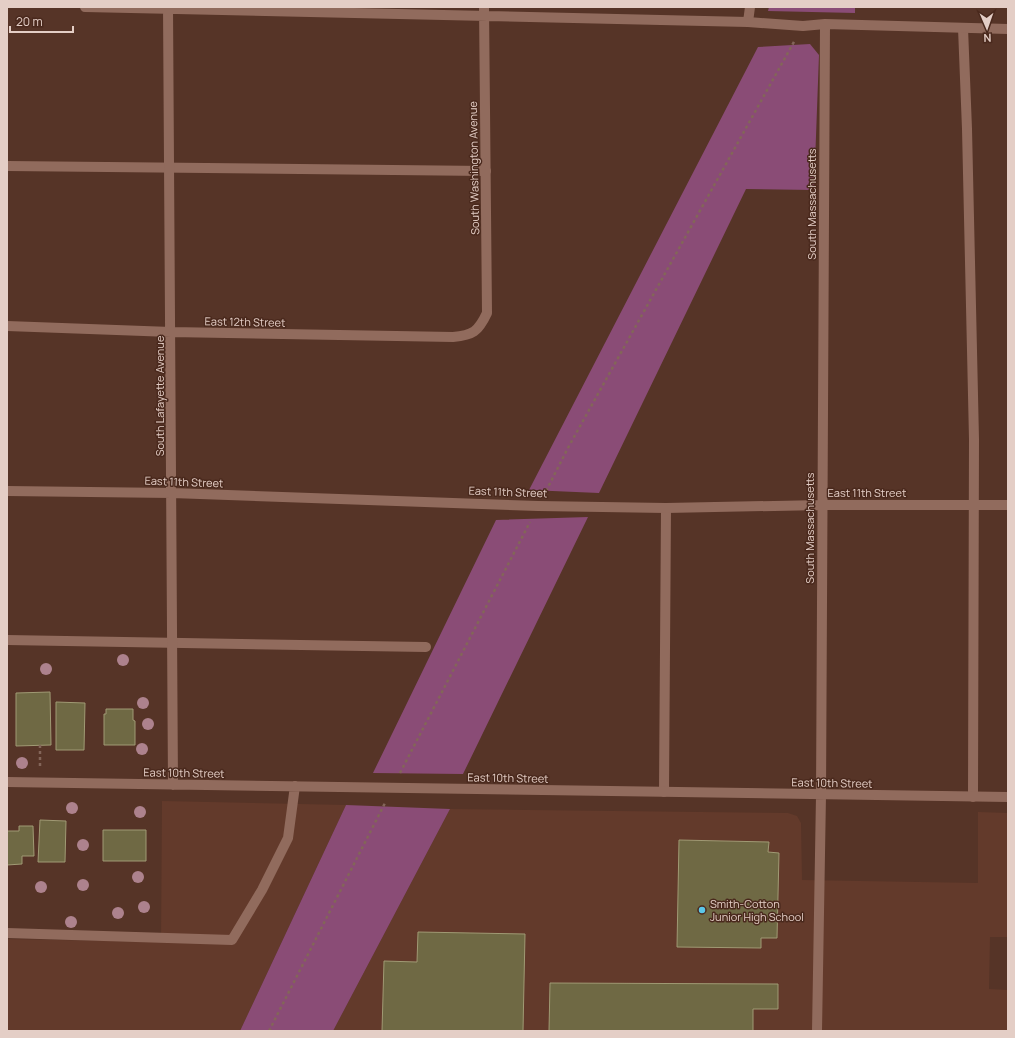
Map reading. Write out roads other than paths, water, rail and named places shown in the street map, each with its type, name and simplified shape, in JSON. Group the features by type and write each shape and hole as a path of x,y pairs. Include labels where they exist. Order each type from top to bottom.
{"street":[{"path":"85,7 484,12 748,22 803,26 826,24 1008,29"},
{"path":"748,22 750,7"},
{"name":"South Lafayette Avenue","path":"168,8 172,332 173,784"},
{"name":"South Washington Avenue","path":"480,326 487,314 488,296 484,12"},
{"name":"South Massachusetts","path":"817,1031 821,795 826,24"},
{"path":"963,28 968,129 974,505 973,797"},
{"path":"7,166 486,171"},
{"name":"East 12th Street","path":"7,326 172,332 453,337 470,335 480,326"},
{"name":"East 11th Street","path":"7,491 172,493 538,506 666,508 822,505 1008,505"},
{"path":"664,792 666,508"},
{"path":"7,640 426,647"},
{"name":"East 10th Street","path":"7,782 1008,797"},
{"path":"7,934 232,940 262,890 288,838 296,786"}],"place":[{"name":"Smith-Cotton Junior High School","path":"702,910"}]}
